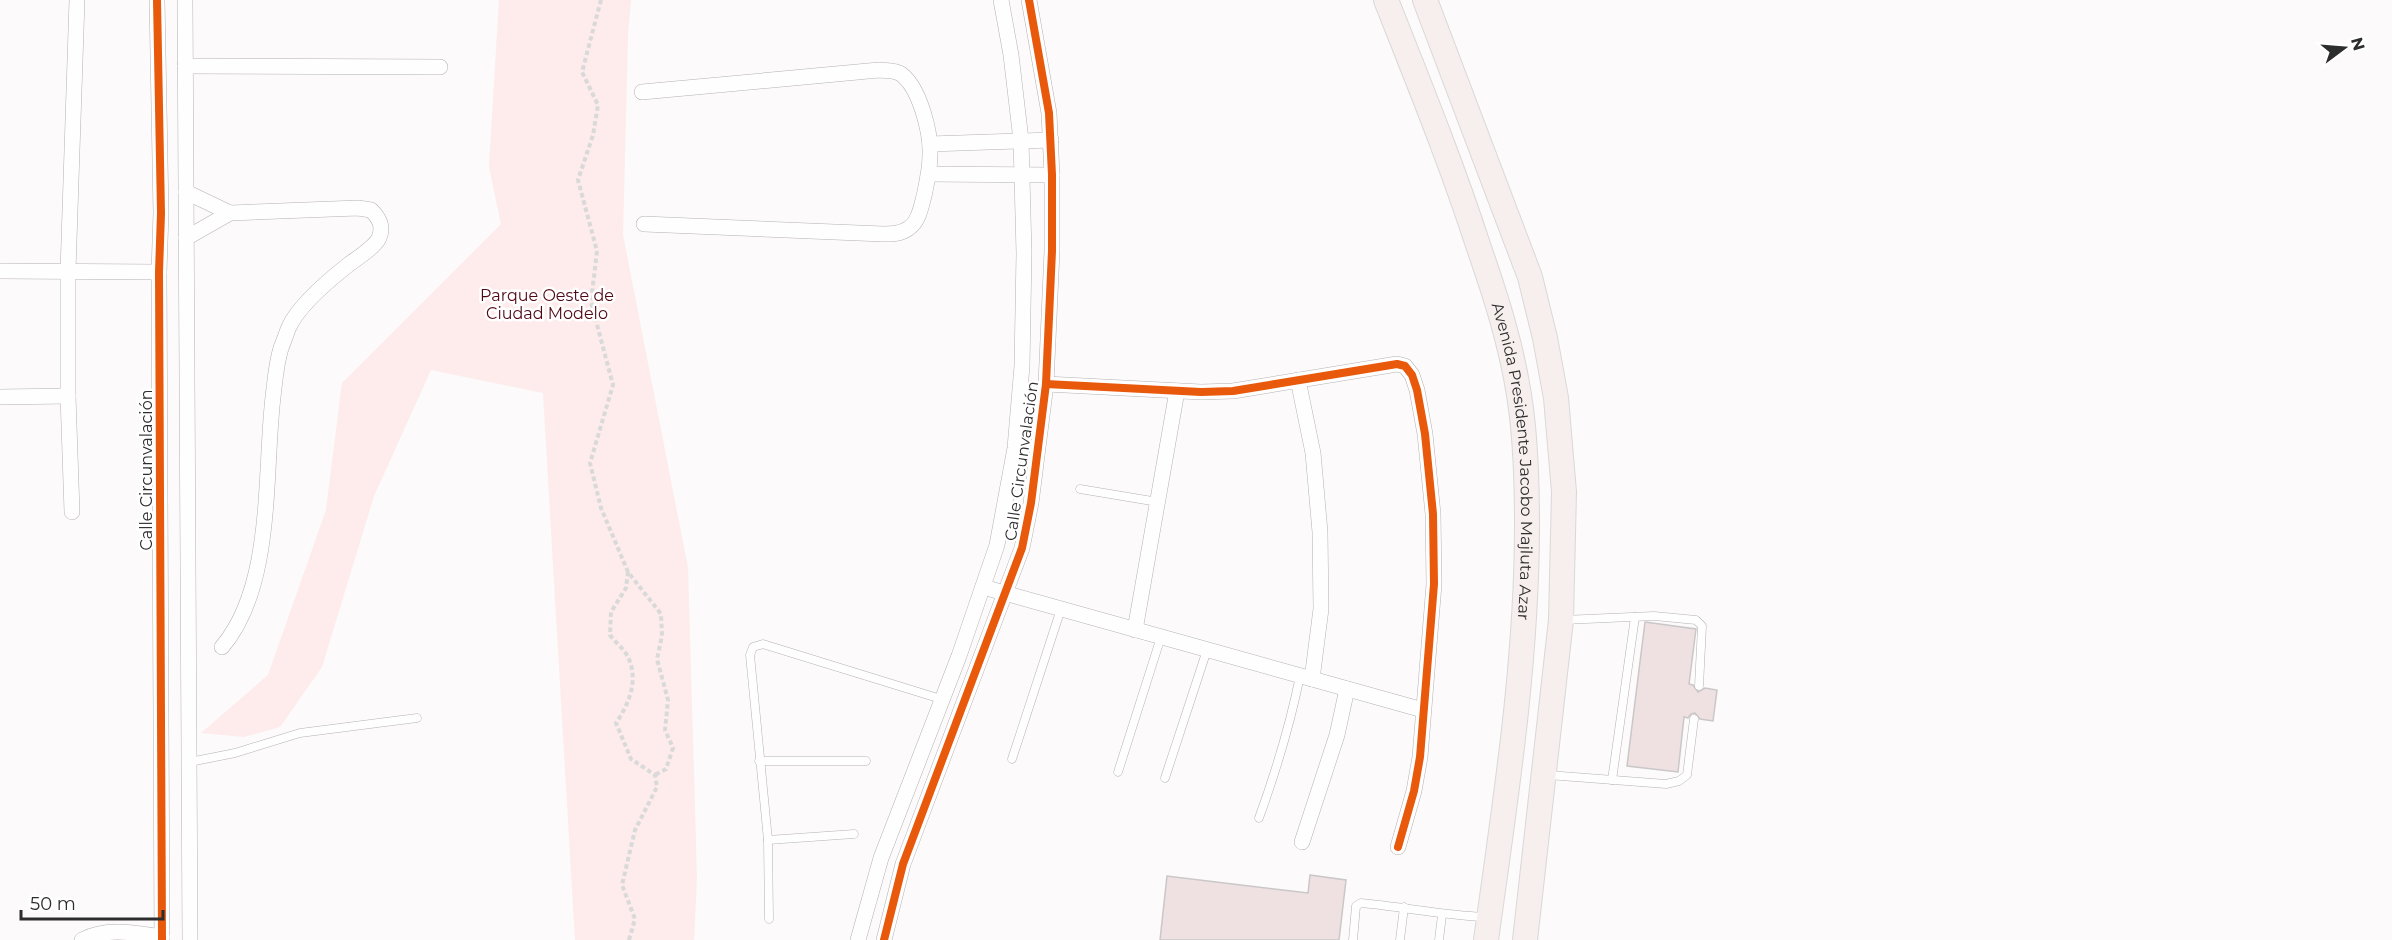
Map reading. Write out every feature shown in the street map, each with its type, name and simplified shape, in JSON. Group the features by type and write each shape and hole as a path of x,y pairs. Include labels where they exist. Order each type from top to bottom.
{"main road":[{"name":"Avenida Presidente Jacobo Majluta Azar","path":"1386,0 1454,173 1503,318 1519,394 1525,440 1527,559 1523,634 1508,785 1488,929"},
{"path":"1425,0 1530,277 1545,338 1556,398 1564,492 1561,620 1525,940"}],"street":[{"path":"72,512 68,396 68,271 77,0"},
{"name":"Calle Circunvalación","path":"157,0 161,213 159,272 162,938"},
{"path":"185,0 190,940"},
{"name":"Calle Circunvalación","path":"858,940 881,858 959,656 983,587 997,545 1007,499 1019,408 1024,253 1022,140 1001,0"},
{"name":"Calle Circunvalación","path":"884,940 903,864 1006,594 1022,548 1031,503 1046,384 1052,251 1052,175 1051,140 1040,55 1029,0"},
{"path":"185,66 441,67"},
{"path":"642,92 879,70 897,72 903,76 919,99 930,144 929,174 919,217 911,227 901,233 644,224"},
{"path":"930,144 1051,140"},
{"path":"929,174 1052,175"},
{"path":"186,192 230,213"},
{"path":"186,238 230,213 358,208 371,210 379,218 381,226 378,240 333,276 300,310 290,325 278,356 270,423 266,514 253,580 242,617 222,647"},
{"path":"161,213 186,214"},
{"path":"0,271 159,272"},
{"path":"1046,384 1177,391 1233,391 1396,364 1405,366 1412,375 1425,434 1433,514 1434,584 1420,757 1414,791 1398,847"},
{"path":"1298,380 1314,453 1320,532 1321,609 1306,677"},
{"path":"1135,630 1177,391"},
{"path":"0,397 68,396"},
{"path":"983,587 1423,710"},
{"path":"1302,842 1337,735 1347,689"},
{"path":"82,940 91,935 116,931 162,938"}],"lane":[{"path":"1080,489 1158,502"},
{"path":"1012,759 1061,609"},
{"path":"1561,620 1654,616 1696,620 1702,626 1699,687"},
{"path":"1612,780 1635,617"},
{"path":"1118,772 1161,637"},
{"path":"769,919 768,840 750,656 753,647 763,644 941,699"},
{"path":"1165,778 1207,650"},
{"path":"1259,818 1306,677"},
{"path":"190,762 235,753 300,733 417,718"},
{"path":"1545,774 1666,784 1679,781 1687,775 1694,718"},
{"path":"759,761 866,761"},
{"path":"768,840 854,834"},
{"path":"1353,940 1358,904 1404,908 1442,915 1488,929"},
{"path":"1400,940 1404,908"},
{"path":"1439,940 1442,915"}],"path":[{"path":"601,0 582,72 598,105 592,135 578,180 597,251 591,302 613,385 590,463 601,508 628,572 661,614 662,636 657,659 668,700 665,730 673,748 666,769 655,775"},
{"path":"628,572 626,588 611,612 610,635 628,657 633,679 628,704 616,723 631,759 655,775 657,787 636,830 622,885 635,919 629,940"}],"green space":[{"name":"Parque Oeste de Ciudad Modelo","path":"499,0 631,0 628,34 623,235 688,568 697,878 694,940 575,940 543,393 431,370 374,496 322,667 280,727 244,737 201,733 268,675 326,510 342,383 501,224 489,167"}],"building":[{"path":"1645,622 1696,629 1689,684 1693,685 1698,692 1705,688 1717,690 1713,721 1700,719 1695,713 1688,718 1684,717 1678,772 1627,766"},
{"path":"1310,875 1346,880 1339,940 1160,940 1167,876 1308,893"}],"cycle path":[{"path":"157,0 161,213 159,272 162,940"},
{"path":"884,940 903,864 1022,548 1031,503 1046,384 1052,251 1052,175 1049,113 1029,0"},
{"path":"1046,384 1201,392 1233,391 1397,364 1405,366 1412,375 1425,434 1433,514 1434,584 1420,757 1414,791 1398,847"}]}
